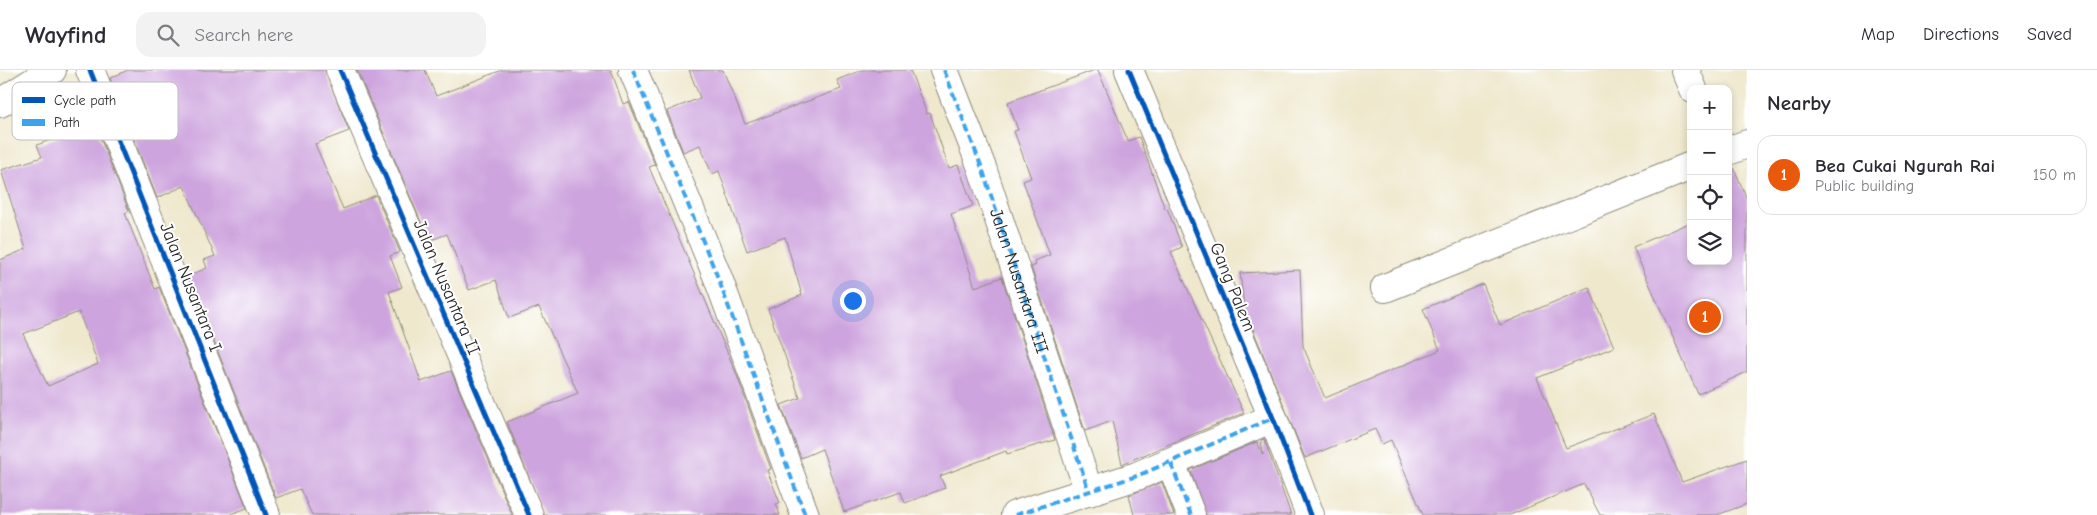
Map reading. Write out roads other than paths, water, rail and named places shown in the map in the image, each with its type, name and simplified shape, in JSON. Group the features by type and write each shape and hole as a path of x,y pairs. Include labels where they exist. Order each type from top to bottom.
{"street":[{"path":"33,82 52,70"},
{"name":"Jalan Nusantara I","path":"90,70 95,82"},
{"name":"Jalan Nusantara II","path":"340,70 529,515"},
{"path":"633,70 718,278 805,515"},
{"name":"Jalan Nusantara III","path":"944,70 982,168 1090,492"},
{"name":"Gang Palem","path":"1129,70 1273,418 1310,515"},
{"path":"1685,70 1691,85"},
{"path":"0,103 12,95"},
{"name":"Jalan Nusantara I","path":"118,140 266,515"},
{"path":"1732,150 1747,144"},
{"path":"1385,288 1687,168"},
{"path":"1016,515 1090,492 1171,463 1273,418"},
{"path":"1171,463 1191,515"}],"place":[{"name":"Bea Cukai Ngurah Rai","path":"1705,317"}]}
